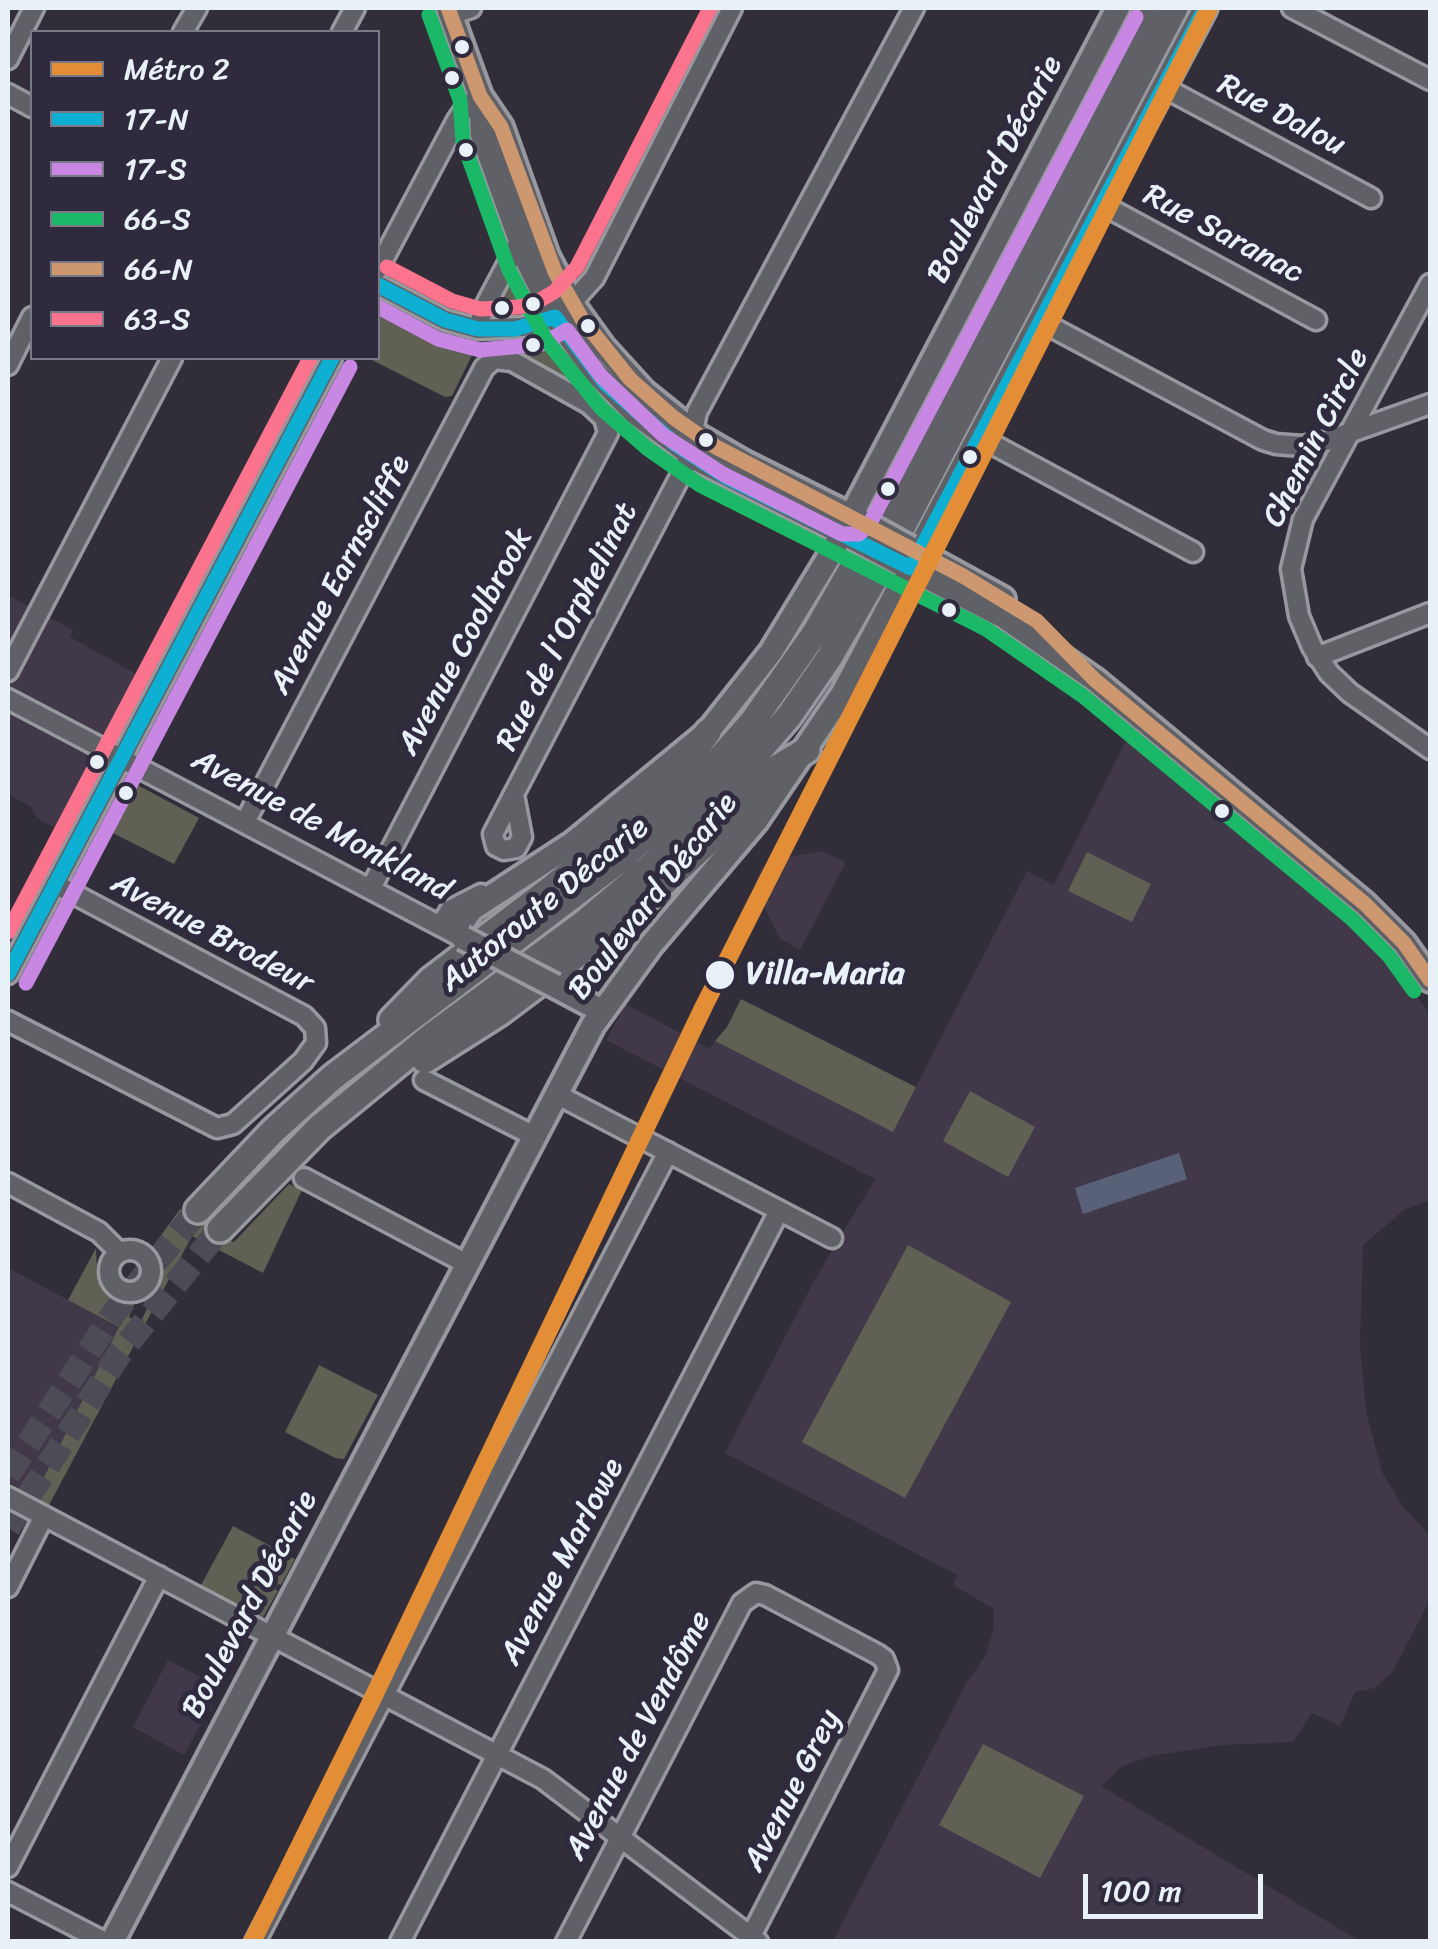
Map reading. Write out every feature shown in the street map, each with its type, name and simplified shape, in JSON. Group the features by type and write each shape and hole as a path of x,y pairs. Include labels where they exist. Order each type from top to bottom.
{"highway":[{"name":"Autoroute Décarie","path":"198,1210 292,1113 621,859 696,788 771,698 830,610 1147,8"},
{"name":"Autoroute Décarie","path":"220,1229 320,1126 638,878 707,811 788,716 835,647 878,573 1175,8"},
{"path":"361,1056 412,995 626,827 672,782 708,732"},
{"path":"320,1126 499,1013 578,956 681,869 775,769 806,750"}],"main road":[{"name":"Boulevard Décarie","path":"463,938 461,924 468,914 573,843 708,732 778,642 851,527 1118,8"},
{"name":"Boulevard Décarie","path":"109,1942 602,1011 660,934 749,830 806,750 859,665 910,558 979,437 1205,8"},
{"path":"456,10 480,96 482,135 519,242 615,394 689,442 726,477 851,527 1037,621 1095,680 1365,904 1404,942 1430,980"},
{"path":"480,96 501,127 564,310"},
{"name":"Avenue de Monkland","path":"463,938 602,1011"}],"street":[{"path":"8,59 34,8"},
{"path":"185,30 197,8"},
{"path":"343,30 355,8"},
{"path":"380,286 444,320 478,330 515,329 564,310 594,278 732,8"},
{"path":"689,442 697,412 914,8"},
{"path":"1292,8 1430,80"},
{"name":"Rue Dalou","path":"1162,87 1371,198"},
{"path":"8,94 30,106"},
{"path":"380,265 457,120 480,96"},
{"name":"Rue Saranac","path":"1102,204 1316,320"},
{"path":"478,330 483,310 519,242"},
{"name":"Chemin Circle","path":"1430,284 1303,519 1292,556 1296,605 1328,674 1430,749"},
{"path":"1040,320 1263,440 1302,446 1430,404"},
{"path":"8,364 30,322"},
{"name":"Avenue Earnscliffe","path":"245,822 484,368 494,359 512,361 578,396 606,424"},
{"path":"8,671 171,360"},
{"path":"8,974 331,360"},
{"name":"Avenue Coolbrook","path":"372,888 606,438 606,424"},
{"path":"979,437 1193,552"},
{"name":"Rue de l'Orphelinat","path":"514,795 684,468 689,442"},
{"path":"1317,657 1430,613"},
{"name":"Avenue de Monkland","path":"8,699 463,938"},
{"name":"Boulevard Décarie","path":"440,926 450,910 529,872"},
{"name":"Avenue Brodeur","path":"8,1022 206,1125 220,1128 233,1124 306,1057 316,1042 313,1024 304,1016 55,884"},
{"path":"424,1080 534,1136"},
{"path":"556,1094 832,1238"},
{"path":"254,1942 668,1152"},
{"path":"304,1178 467,1264"},
{"path":"8,1184 99,1232 118,1252"},
{"name":"Avenue Marlowe","path":"400,1942 780,1210"},
{"path":"8,1497 550,1783 752,1940"},
{"path":"8,1587 44,1516"},
{"path":"8,1867 159,1576"},
{"name":"Avenue de Vendôme","path":"566,1942 749,1596 765,1595 881,1656 888,1667"},
{"name":"Avenue Grey","path":"752,1940 888,1667"},
{"path":"8,1892 109,1942"}],"shaded area":[{"path":"515,271 533,308 496,314 495,311"},
{"path":"380,310 390,310 473,353 452,396 445,397 372,360 380,360"},
{"path":"544,339 548,350 555,343 558,346 595,391 592,393 508,348 526,343 533,346 533,341"},
{"path":"8,595 73,630 70,637 142,677 62,832 8,794"},
{"path":"1131,731 1354,918 1383,947 1430,1015 1430,1200 1404,1210 1363,1245 1360,1346 1366,1411 1382,1472 1403,1507 1430,1535 1430,1600 1392,1673 1374,1688 1355,1692 1340,1726 1312,1713 1293,1742 1220,1745 1152,1756 1124,1765 1101,1786 1360,1941 833,1941 967,1682 986,1655 994,1609 953,1585 957,1575 725,1453 815,1279 875,1179 606,1040 626,1004 710,1049 715,1041 893,1131 1027,871 1054,885"},
{"path":"130,781 199,818 174,864 105,829"},
{"path":"821,851 846,862 800,950 779,938 756,881 761,870 774,860"},
{"path":"1087,852 1151,884 1132,922 1068,891"},
{"path":"741,999 916,1087 893,1132 715,1041"},
{"path":"970,1091 1035,1127 1008,1177 943,1141"},
{"path":"289,1184 302,1190 263,1273 192,1236 48,1507 33,1499 119,1327 68,1300 96,1248 97,1270 104,1289 117,1299 135,1302 129,1317 140,1323 147,1309 143,1300 161,1280 161,1263 152,1248 180,1209 196,1214 234,1242"},
{"path":"908,1245 1011,1302 905,1498 802,1442"},
{"path":"8,1268 119,1327 34,1496 8,1482"},
{"path":"319,1365 378,1395 344,1459 285,1432"},
{"path":"233,1526 295,1559 275,1589 278,1591 263,1617 200,1587"},
{"path":"168,1660 221,1688 184,1755 133,1727"},
{"path":"983,1744 1084,1796 1040,1878 939,1825"}],"water":[{"path":"1179,1153 1187,1179 1083,1214 1075,1188"}],"tunnel":[{"path":"8,1475 114,1313 198,1210"},
{"path":"8,1528 120,1353 220,1229"}],"metro line":[{"name":"2","path":"252,1942 704,1006 1209,8"}],"transit line":[{"name":"66-N","path":"448,8 480,96 501,127 555,272 582,319 630,379 674,418 716,447 963,576 1037,621 1095,680 1365,904 1404,943 1430,980"},
{"name":"63-S","path":"387,267 452,301 480,309 519,307 554,292 577,267 710,8"},
{"name":"17-N","path":"380,286 445,320 478,329 515,329 555,317 605,383 675,444 726,477 911,568 1205,8"},
{"name":"66-S","path":"429,15 460,100 463,142 509,270 546,340 601,408 648,449 700,485 986,629 1083,696 1352,919 1389,956 1414,991"},
{"name":"17-S","path":"380,308 438,339 480,350 542,344 567,330 601,376 663,435 723,474 842,534 859,534 869,525 1136,17"},
{"name":"63-S","path":"8,932 309,360"},
{"name":"17-N","path":"8,974 331,360"},
{"name":"17-S","path":"26,983 350,367"}],"place":[{"name":"Villa-Maria","path":"720,975"}]}
